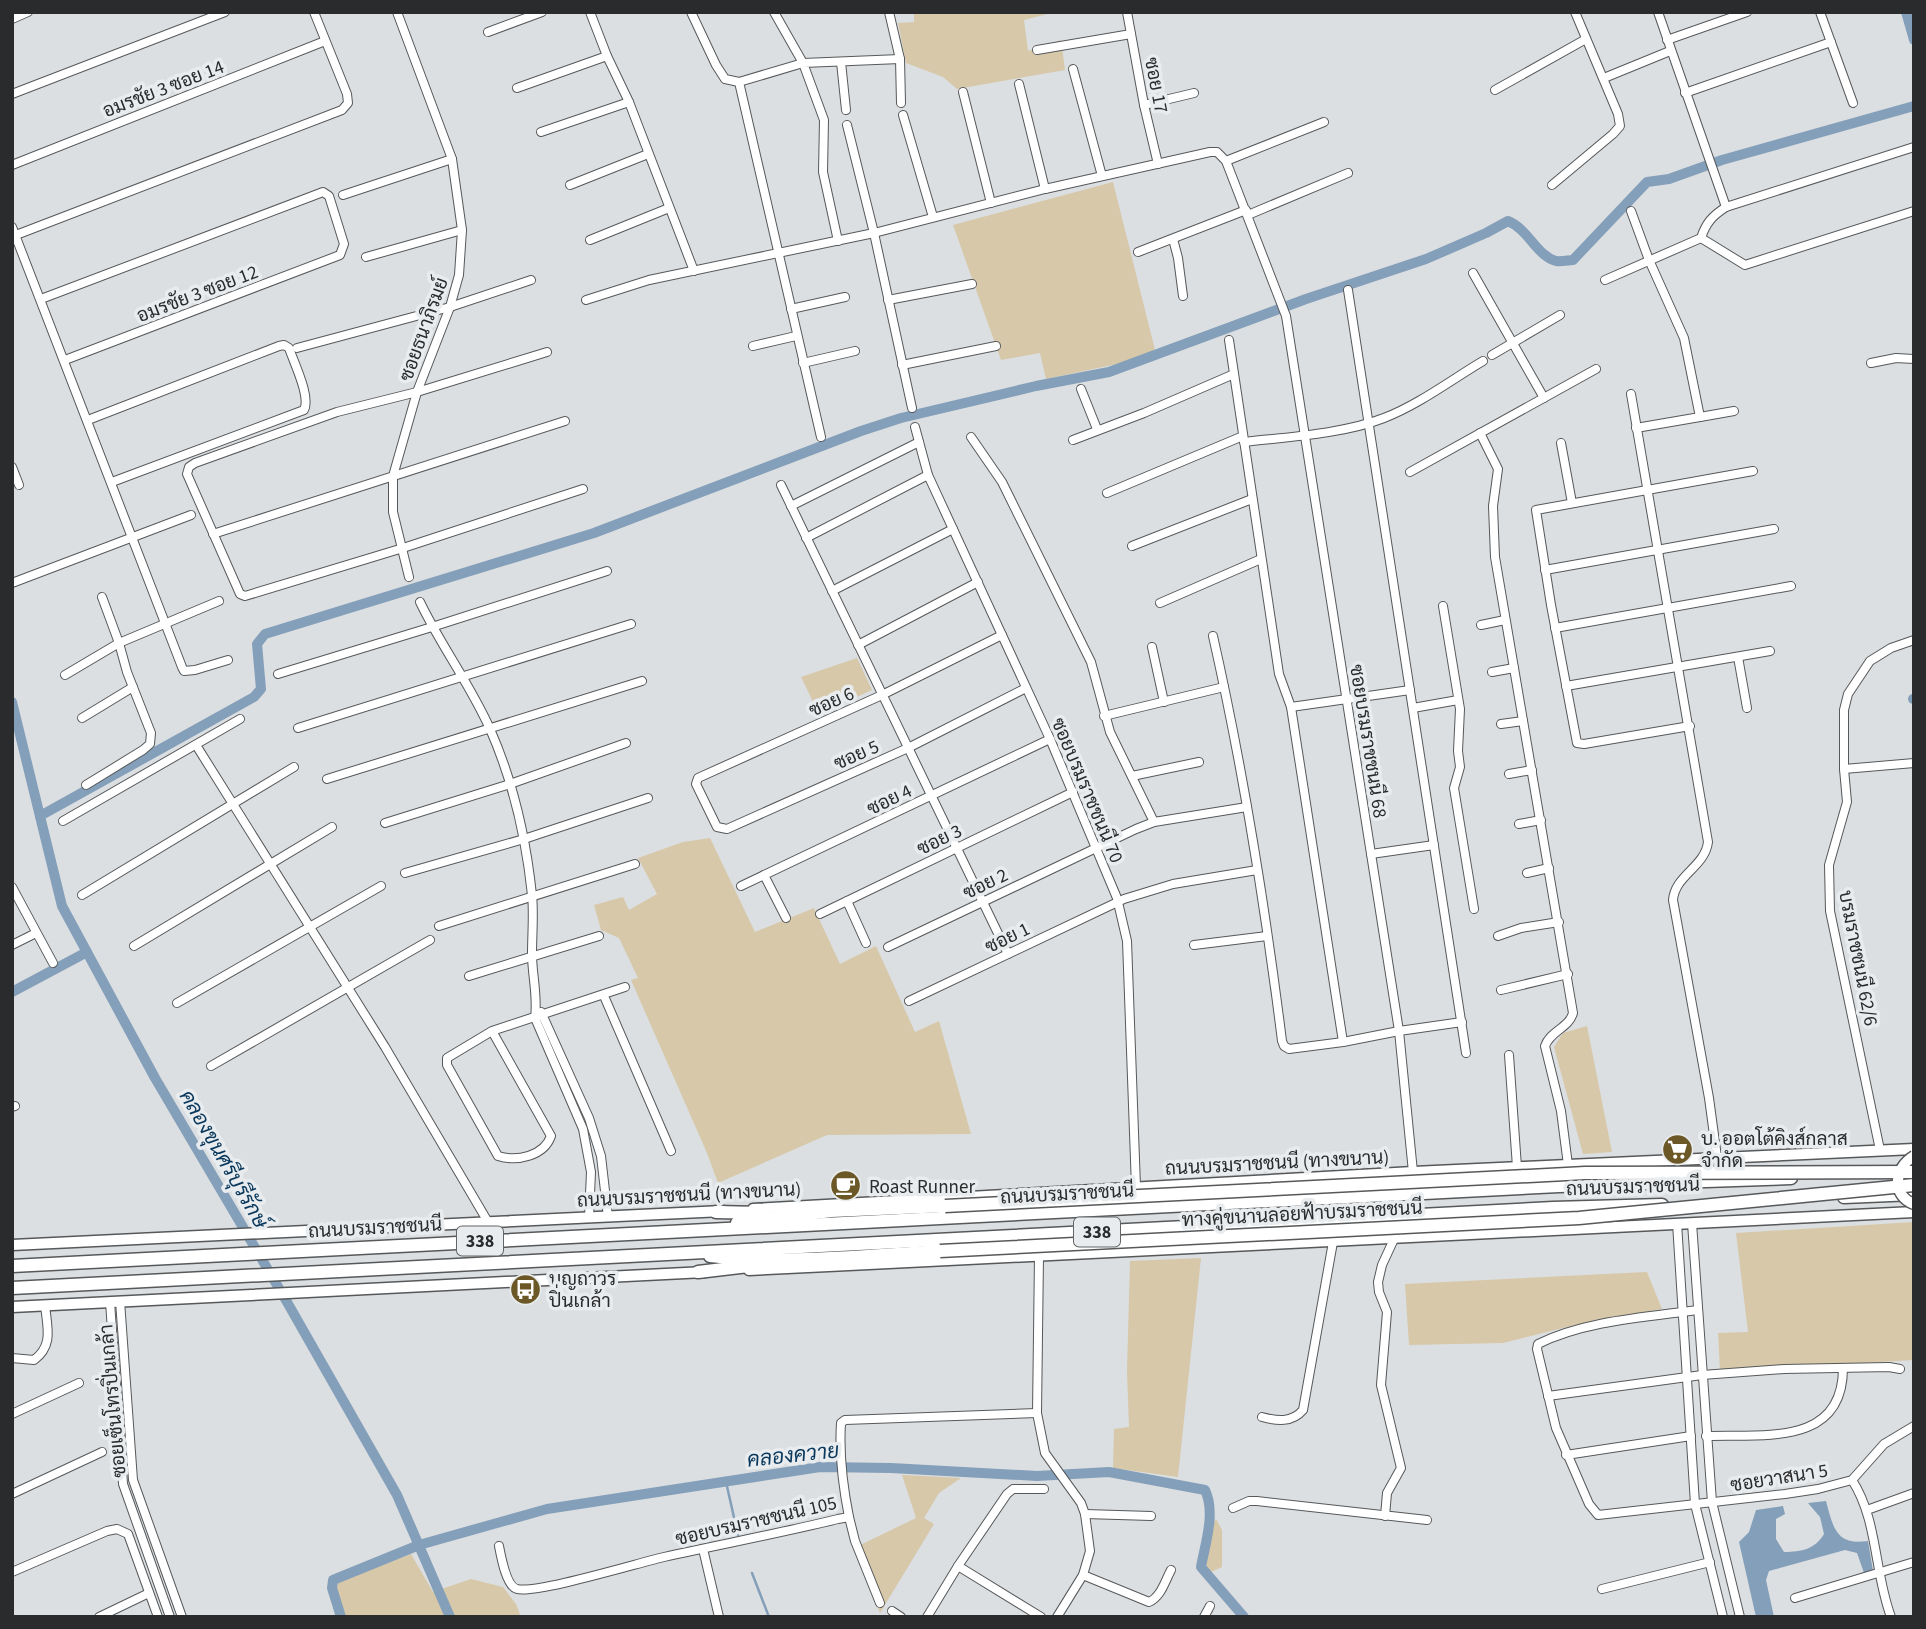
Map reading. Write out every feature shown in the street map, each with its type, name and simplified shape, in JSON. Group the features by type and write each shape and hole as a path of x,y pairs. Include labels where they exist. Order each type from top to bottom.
{"main road":[{"name":"ถนนบรมราชชนนี (ทางขนาน)","path":"13,1243 716,1212 1413,1172 1914,1149"},
{"path":"1914,1156 1901,1169 1898,1185 1905,1200 1914,1205"},
{"name":"ทางคู่ขนานลอยฟ้าบรมราชชนนี","path":"696,1231 831,1211 1585,1173 1914,1171"},
{"name":"ถนนบรมราชชนนี","path":"12,1266 1559,1186 1763,1180 1914,1171"},
{"name":"ทางคู่ขนานลอยฟ้าบรมราชชนนี","path":"692,1254 733,1258 816,1258 1579,1218 1914,1185"},
{"name":"ถนนบรมราชชนนี","path":"12,1288 1553,1208 1770,1202 1914,1194"},
{"path":"716,1212 748,1214 831,1211"},
{"name":"338","path":"12,1307 1914,1212"},
{"path":"698,1272 816,1258"}],"street":[{"path":"12,19 28,12"},
{"path":"12,94 225,12"},
{"path":"228,660 184,671 14,231 342,110 348,103 347,94 314,12"},
{"name":"ซอยธนาภิรมย์","path":"397,12 452,159 462,230 460,275 417,392 393,476 393,512 409,577"},
{"path":"488,32 542,12"},
{"path":"590,12 629,102 694,271"},
{"path":"691,12 725,79 739,82 803,63 900,59"},
{"path":"774,12 803,63 824,120 823,172 838,241"},
{"path":"889,12 900,59 901,103"},
{"name":"ซอย 17","path":"1127,12 1158,164"},
{"path":"1552,185 1620,126 1604,78 1575,12"},
{"path":"1658,12 1726,207"},
{"path":"1667,40 1747,12"},
{"path":"1820,12 1853,103"},
{"path":"1037,50 1131,34"},
{"path":"1495,90 1586,39"},
{"name":"อมรชัย 3 ซอย 14","path":"12,164 325,41"},
{"path":"1685,93 1831,42"},
{"path":"1604,78 1670,51"},
{"path":"517,88 607,56"},
{"path":"841,62 846,110"},
{"path":"1073,69 1102,176"},
{"path":"739,82 821,437"},
{"path":"1019,84 1045,189"},
{"path":"962,92 991,203"},
{"path":"1144,105 1194,93"},
{"path":"541,132 629,102"},
{"path":"903,115 933,217"},
{"path":"586,300 649,280 874,233 1045,189 1210,152 1217,152 1226,161 1324,122"},
{"path":"847,125 874,233 912,408"},
{"path":"1605,280 1701,239 1706,224 1713,215 1726,207 1914,147"},
{"path":"570,185 649,154"},
{"path":"343,195 452,159"},
{"name":"ซอยบรมราชชนนี 68","path":"1226,161 1286,316 1399,1031 1413,1172"},
{"path":"1138,252 1348,173"},
{"name":"อมรชัย 3 ซอย 12","path":"41,299 323,192 328,196 344,244 341,255 65,360"},
{"path":"590,240 669,208"},
{"path":"1631,211 1648,260 1685,338 1700,417"},
{"path":"1701,239 1745,265 1914,212"},
{"path":"366,257 462,230"},
{"path":"1172,239 1180,268 1183,296"},
{"path":"1474,273 1544,398"},
{"path":"297,348 450,307 531,280"},
{"path":"888,300 972,284"},
{"path":"1348,290 1466,1052"},
{"path":"791,309 845,297"},
{"path":"1492,355 1560,316"},
{"path":"752,346 796,336"},
{"path":"1229,340 1279,674 1291,707 1343,1042"},
{"path":"88,420 279,346 289,348 306,397 304,410 112,482"},
{"path":"902,365 996,346"},
{"path":"803,363 855,351"},
{"path":"547,352 417,392 337,412 191,464 187,474 240,594 245,596 583,489"},
{"path":"1871,363 1896,358 1914,359"},
{"path":"1107,493 1243,439 1305,435 1370,423 1397,412 1483,361"},
{"path":"1410,472 1595,369"},
{"path":"1073,440 1234,374"},
{"path":"1082,389 1097,429"},
{"path":"1631,394 1709,842 1704,857 1676,886 1673,900 1717,1157"},
{"path":"1636,428 1734,411"},
{"path":"213,534 565,421"},
{"name":"ซอยบรมราชชนนี 70","path":"915,427 929,475 1027,688 1118,901 1127,941 1129,967 1136,1187"},
{"path":"1480,433 1498,469 1493,506 1494,558 1573,1013 1571,1020 1548,1039 1545,1046 1561,1111 1567,1165"},
{"path":"971,437 1002,482 1091,663 1104,716 1154,822"},
{"path":"791,506 919,442"},
{"path":"1561,443 1572,503"},
{"path":"12,467 19,485"},
{"path":"1690,726 1577,743 1536,510 1752,471"},
{"path":"807,538 929,475"},
{"path":"781,485 1008,954"},
{"path":"1132,546 1252,499"},
{"path":"12,583 191,515"},
{"path":"832,591 953,529"},
{"path":"1545,570 1774,529"},
{"path":"1160,603 1261,559"},
{"path":"278,674 607,571"},
{"path":"858,645 978,582"},
{"path":"1555,628 1791,586"},
{"path":"86,785 150,744 151,733 102,597"},
{"path":"65,675 119,643 219,601"},
{"path":"420,602 432,627 463,676 490,730 510,784 524,839 533,897 532,958 537,1006 553,1063 577,1111 589,1157 589,1217"},
{"path":"1443,606 1458,700 1460,767 1454,788 1474,909"},
{"path":"1481,625 1505,620"},
{"path":"298,728 631,624"},
{"name":"ซอย 6","path":"707,805 696,784 698,778 882,695 1002,635"},
{"path":"1213,636 1247,807 1284,1046 1289,1049 1343,1042 1462,1022"},
{"name":"บรมราชชนนี 62/6","path":"1880,1150 1830,911 1829,865 1847,802 1844,710 1853,684 1870,662 1891,648 1914,640"},
{"path":"1152,647 1164,702"},
{"path":"1566,686 1770,651"},
{"path":"1738,657 1747,708"},
{"path":"1492,672 1514,668"},
{"path":"327,779 642,681"},
{"path":"82,718 133,687"},
{"path":"1104,716 1224,687"},
{"name":"ซอย 5","path":"707,805 717,827 727,829 908,748 1027,688"},
{"path":"1291,707 1410,690"},
{"path":"1413,708 1458,700"},
{"path":"63,821 240,719"},
{"path":"1501,724 1523,721"},
{"name":"ซอย 4","path":"741,886 1049,739"},
{"path":"385,823 510,784 626,743"},
{"path":"196,744 348,987 488,1222"},
{"path":"1132,776 1199,762"},
{"path":"1844,769 1914,763"},
{"path":"82,895 294,767"},
{"path":"1509,774 1532,770"},
{"name":"ซอย 3","path":"820,914 1073,792"},
{"path":"405,873 524,839 648,798"},
{"name":"ซอย 2","path":"888,947 1154,822 1247,807"},
{"path":"1519,824 1541,820"},
{"path":"134,946 332,827"},
{"path":"1371,854 1434,845"},
{"path":"439,926 635,864"},
{"path":"1527,873 1549,869"},
{"name":"ซอย 1","path":"909,1001 1118,901 1173,884 1257,870"},
{"path":"764,876 786,918"},
{"path":"177,1003 382,886"},
{"path":"12,887 53,963"},
{"path":"846,901 866,943"},
{"path":"1498,936 1521,928 1559,922"},
{"path":"12,945 36,933"},
{"path":"469,976 599,936"},
{"path":"1194,945 1267,936"},
{"path":"211,1066 430,940"},
{"path":"1501,990 1568,974"},
{"path":"492,1031 551,1136 546,1146 536,1154 506,1158 498,1156 447,1065 450,1055 492,1031 625,987"},
{"path":"604,996 671,1151"},
{"path":"539,1016 589,1118 606,1184 608,1217"},
{"path":"1509,1055 1517,1167"},
{"path":"591,1184 606,1184"},
{"path":"1677,1223 1695,1504 1723,1617"},
{"path":"1692,1223 1712,1502 1740,1617"},
{"path":"1385,1516 1387,1493 1401,1468 1381,1385 1387,1312 1378,1282 1382,1265 1394,1239"},
{"path":"1262,1417 1277,1421 1288,1420 1298,1416 1303,1410 1333,1242"},
{"path":"1039,1256 1037,1413 1045,1453 1075,1494 1085,1514 1090,1551 1083,1575 1057,1617"},
{"name":"ซอยเซ็นโทรปิ่นเกล้า","path":"115,1301 123,1484 170,1617"},
{"name":"ซอยเซ็นโทรปิ่นเกล้า","path":"115,1301 133,1480 182,1617"},
{"path":"12,1357 34,1360 43,1353 47,1344 46,1305"},
{"path":"1690,1436 1566,1455 1556,1428 1538,1344 1557,1335 1595,1326 1697,1310"},
{"path":"1706,1436 1783,1433 1816,1425 1834,1408 1840,1396 1843,1368"},
{"path":"1548,1396 1702,1375 1784,1369 1900,1369"},
{"path":"12,1414 79,1383"},
{"name":"ซอยบรมราชชนนี 105","path":"499,1546 506,1574 517,1589 539,1587 849,1517 841,1423 849,1419 1037,1413"},
{"name":"ซอยวาสนา 5","path":"1566,1455 1589,1504 1598,1515 1796,1493 1852,1480 1884,1444 1914,1426"},
{"path":"12,1494 102,1452"},
{"path":"1852,1480 1867,1510 1879,1574 1891,1617"},
{"path":"928,1617 958,1566 1013,1489 1044,1489"},
{"path":"1867,1510 1914,1493"},
{"path":"1233,1508 1249,1501 1257,1501 1427,1520"},
{"path":"1085,1514 1151,1516"},
{"path":"849,1517 855,1541 880,1603"},
{"path":"12,1572 117,1529 128,1534 158,1617"},
{"path":"703,1549 719,1617"},
{"path":"1602,1589 1710,1562"},
{"path":"1795,1598 1914,1562"},
{"path":"958,1566 1041,1617"},
{"path":"1083,1575 1149,1602 1160,1592 1171,1570"},
{"path":"99,1617 149,1593"},
{"path":"1204,1617 1210,1606"},
{"path":"892,1611 901,1617"}],"shaded area":[{"path":"914,12 1055,12 1024,20 1028,51 1061,40 1065,70 957,89 943,77 906,63 898,23 914,22"},
{"path":"1113,182 1155,350 1117,364 1046,379 1040,353 1001,360 953,225"},
{"path":"857,658 872,690 819,714 801,677"},
{"path":"710,838 755,932 814,908 840,964 876,946 915,1032 939,1021 971,1134 827,1135 718,1183 631,980 638,978 619,938 601,930 594,905 623,897 629,910 657,894 638,858 683,842"},
{"path":"1587,1026 1612,1152 1583,1154 1554,1047 1563,1033"},
{"path":"1914,1222 1914,1360 1720,1371 1718,1333 1748,1332 1736,1233"},
{"path":"1201,1258 1178,1477 1113,1468 1114,1429 1129,1427 1127,1371 1130,1261"},
{"path":"1647,1272 1662,1309 1595,1320 1503,1343 1409,1345 1405,1284"},
{"path":"902,1475 961,1478 939,1493 924,1518 934,1524 880,1613 854,1548 916,1518"},
{"path":"1216,1519 1222,1530 1222,1567 1211,1572 1206,1565 1210,1528"},
{"path":"411,1554 433,1592 471,1579 503,1587 516,1604 521,1617 345,1617 336,1590 338,1581"}],"water":[{"path":"1826,1501 1834,1526 1842,1537 1857,1542 1868,1541 1873,1571 1864,1573 1857,1553 1845,1550 1769,1571 1766,1580 1774,1617 1756,1617 1739,1542 1749,1532 1756,1510 1783,1506 1785,1514 1776,1519 1776,1539 1784,1552 1797,1551 1812,1546 1824,1534 1820,1517 1808,1503"}],"waterway":[{"name":"คลองควาย","path":"1906,12 1914,40"},
{"path":"40,816 254,697 261,689 257,644 265,634 594,533 901,418 1109,372 1306,299 1426,259 1508,221 1549,258 1558,261 1573,260 1647,182 1669,179 1722,160 1914,106"},
{"name":"คลองขุนศรีบุรีรักษ์","path":"12,702 62,906 155,1078 397,1495 450,1617"},
{"path":"12,992 87,952"},
{"name":"คลองควาย","path":"341,1617 332,1588 333,1580 419,1545 547,1509 820,1467 1037,1476 1109,1472 1205,1490 1210,1518 1201,1567 1244,1617"},
{"path":"726,1482 738,1535"},
{"path":"752,1573 769,1617"}],"place":[{"name":"บ. ออตโต้คิงส์กลาส จำกัด","path":"1678,1149"},
{"name":"Roast Runner","path":"846,1186"},
{"name":"บุญถาวร ปิ่นเกล้า","path":"526,1289"}]}
